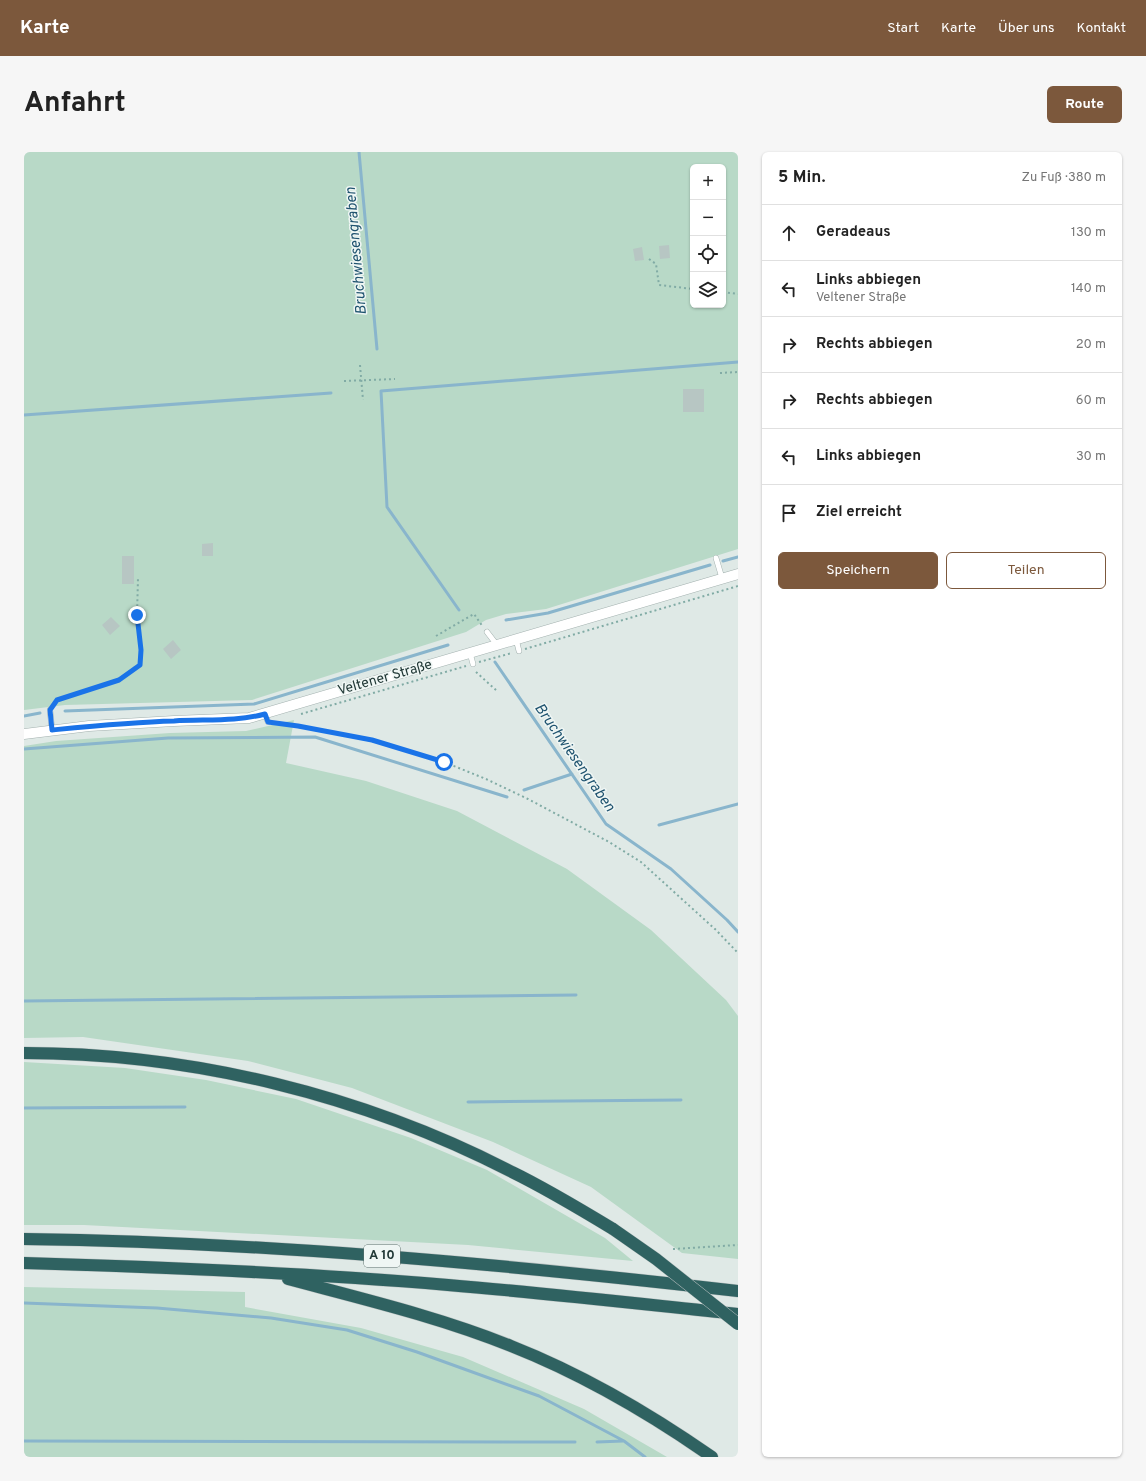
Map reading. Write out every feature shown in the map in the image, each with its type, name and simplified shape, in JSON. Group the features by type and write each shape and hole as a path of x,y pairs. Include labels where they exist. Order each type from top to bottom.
{"highway":[{"path":"24,1053 51,1053 119,1058 178,1065 243,1077 300,1090 379,1115 420,1130 512,1171 613,1229 656,1259 738,1324"},
{"name":"A 10","path":"24,1239 326,1251 447,1260 572,1272 738,1291"},
{"name":"A 10","path":"24,1263 262,1272 448,1285 738,1314"},
{"path":"262,1272 409,1311 512,1346 619,1397 682,1436 712,1457"}],"street":[{"name":"Veltener Straße","path":"24,734 52,730 174,721 267,718 496,645 738,574"}],"lane":[{"path":"716,558 722,578"},
{"path":"487,632 496,645"},
{"path":"516,639 519,651"},
{"path":"470,653 473,664"},
{"path":"50,710 52,730"}],"path":[{"path":"649,259 656,264 659,285 690,289"},
{"path":"726,292 738,294"},
{"path":"360,364 363,400"},
{"path":"720,374 738,372"},
{"path":"344,381 395,378"},
{"path":"50,710 57,700 119,680 140,665 141,650 137,615 138,578"},
{"path":"436,636 474,614 487,632"},
{"path":"476,672 496,691"},
{"path":"267,718 298,726 372,740 444,762 486,779 528,799 609,842 641,862 716,930 738,953"},
{"path":"673,1250 738,1245"}],"green space":[{"path":"24,152 738,152 738,549 546,609 506,614 486,620 466,632 252,700 65,705 24,710"},
{"path":"294,720 286,763 366,781 457,811 567,869 651,930 726,1000 738,1016 738,1259 682,1253 591,1187 493,1142 352,1088 248,1061 83,1037 24,1038 24,746 56,741 170,733 246,731"},
{"path":"24,1062 125,1068 206,1080 296,1099 411,1138 487,1170 605,1238 633,1261 468,1245 84,1225 24,1225"},
{"path":"24,1287 245,1292 245,1307 361,1328 463,1357 584,1409 667,1457 24,1457"}],"building":[{"path":"669,245 670,258 660,259 659,246"},
{"path":"642,247 644,260 635,261 633,249"},
{"path":"683,389 704,389 704,412 683,412"},
{"path":"213,543 213,556 202,556 202,544"},
{"path":"122,556 134,556 134,584 122,584"},
{"path":"111,617 120,626 110,635 102,625"},
{"path":"173,640 181,650 171,659 163,649"}],"waterway":[{"name":"Bruchwiesengraben","path":"359,152 377,349"},
{"path":"459,610 387,507 381,391 738,362"},
{"path":"24,415 331,393"},
{"path":"723,561 738,557"},
{"path":"506,620 548,613 710,565"},
{"path":"65,711 254,704 448,645"},
{"name":"Bruchwiesengraben","path":"495,662 606,824 671,869 727,920 738,932"},
{"path":"24,716 40,713"},
{"path":"24,749 168,738 315,737 507,797"},
{"path":"524,790 572,774"},
{"path":"659,825 738,804"},
{"path":"24,1001 576,995"},
{"path":"468,1102 681,1100"},
{"path":"24,1108 185,1107"},
{"path":"24,1303 157,1308 271,1318 347,1330 417,1352 539,1396 624,1441 645,1457"},
{"path":"24,1441 575,1442"},
{"path":"597,1442 623,1441"}],"route":[{"path":"137,615 141,650 140,665 119,680 57,700 50,710 52,730 89,726 174,721 230,720 249,718 265,714 268,722 372,740 444,762"}]}
